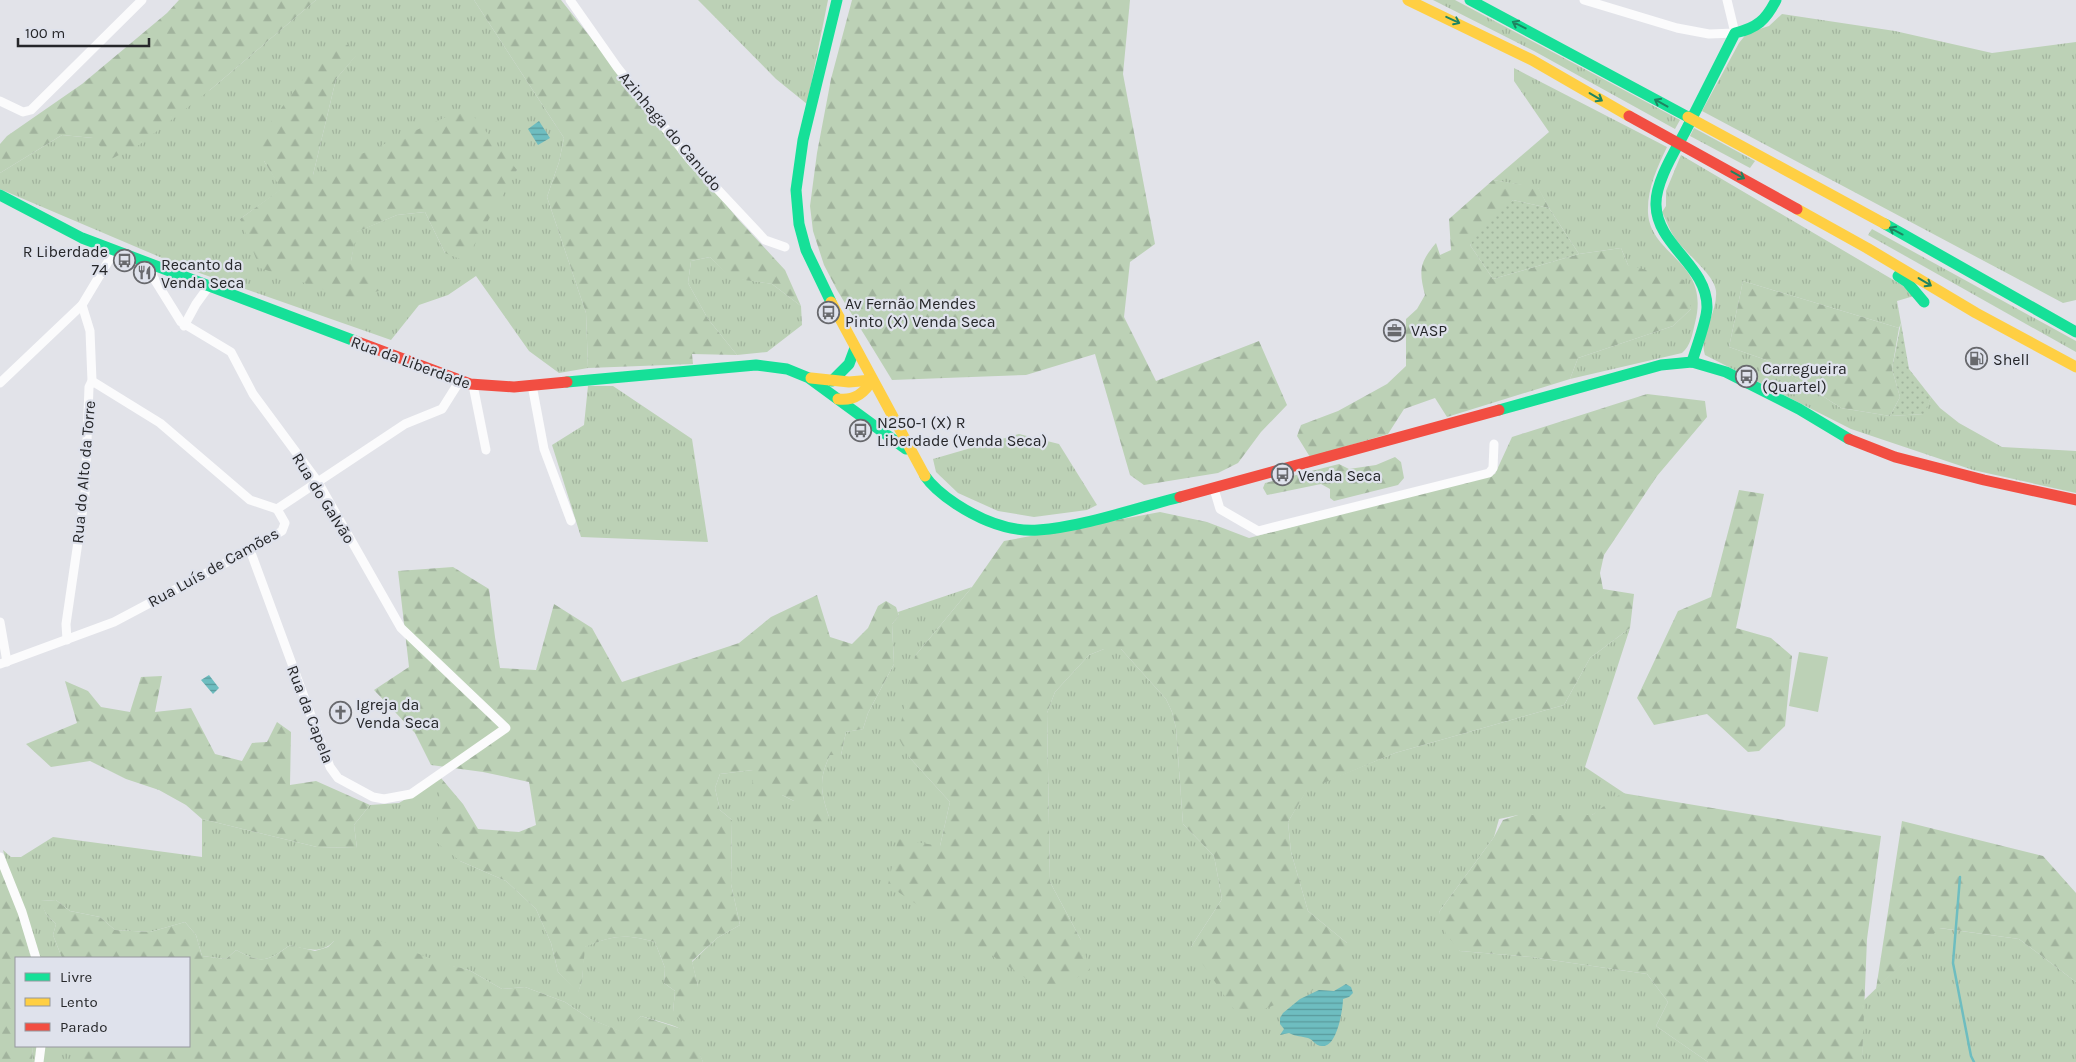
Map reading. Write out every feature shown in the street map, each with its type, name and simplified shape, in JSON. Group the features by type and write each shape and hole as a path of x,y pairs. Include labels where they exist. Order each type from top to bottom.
{"main road":[{"path":"837,0 803,140 798,169 797,207 799,224 806,250 816,274 926,478 940,493 971,514 1003,526 1037,530 1074,524 1214,488 1661,365 1692,362 1726,372 1744,380 1799,409 1855,442 1895,457 1984,480 2076,500"},
{"path":"1408,0 1532,60 1616,109 1867,248 1976,313 2076,366"},
{"path":"1470,0 1969,270 2076,332"},
{"path":"1692,362 1707,308 1705,296 1700,278 1662,230 1658,220 1656,203 1658,192 1668,165 1735,33 1754,29 1763,23 1776,0"},
{"name":"Rua da Liberdade","path":"0,195 82,238 473,386 532,385 756,365 787,369 809,378 912,454"},
{"path":"1867,248 1879,263 1907,282 1924,302"},
{"path":"1969,270 2060,315 2070,316"},
{"path":"832,381 849,364 855,348"},
{"path":"809,378 832,381 872,380"},
{"path":"838,399 845,400 858,397 864,393 872,380"}],"street":[{"path":"0,101 23,112 31,110 142,0"},
{"name":"Azinhaga do Canudo","path":"570,0 617,67 691,161 765,240 785,248"},
{"path":"1584,0 1602,2 1677,28 1708,34 1735,33 1727,0"},
{"path":"0,384 82,305 115,250"},
{"name":"Rua do Galvão","path":"152,265 153,277 184,326 230,352 253,394 318,482 401,628 506,728"},
{"path":"184,326 209,286"},
{"name":"Rua do Alto da Torre","path":"67,640 66,624 85,494 90,387 92,381 90,330 82,305"},
{"path":"92,381 160,423 250,500 278,509"},
{"name":"Rua Luís de Camões","path":"3,663 114,622 282,531 286,523 278,509 405,424 442,409 459,382"},
{"path":"532,385 544,449 571,521"},
{"path":"473,386 486,450"},
{"path":"1214,488 1220,509 1258,531 1489,473 1493,468 1494,444"},
{"name":"Rua da Capela","path":"250,550 330,767 338,778 373,797 384,799 411,794 506,728"},
{"path":"0,622 3,663"},
{"path":"0,857 22,912 36,957"},
{"path":"39,1062 42,1047"}],"green space":[{"path":"179,0 316,0 210,90 139,145 111,159 93,138 62,135 0,173 0,144 7,136 82,84 167,13"},
{"path":"316,0 474,0 564,138 559,162 547,197 586,313 588,368 559,373 529,351 476,276 448,295 419,305 391,340 188,269 0,189 0,173 62,135 93,138 210,90","holes":["358,53 336,79 313,175 517,170 445,253 425,212 397,215 356,232 351,261 240,219 282,189 264,161"]},
{"path":"474,0 561,0 659,124 738,219 785,270 801,306 772,284 730,278 710,257 691,261 688,283 708,319 737,355 692,354 693,364 588,368 586,313 547,197 559,162 564,138"},
{"path":"698,0 828,0 807,104 776,79"},
{"path":"852,0 1130,0 1123,74 1155,244 1130,262 1124,317 1156,381 1259,341 1287,405 1261,432 1238,463 1218,473 1144,485 1130,475 1095,354 1026,375 892,380 837,290 824,265 813,231 810,206 817,153 831,79"},
{"path":"1433,0 1455,0 1680,120 1675,129 1534,51"},
{"path":"1782,14 1895,31 1992,53 2076,42 2076,300 2063,303 1702,111 1739,43 1747,33 1769,26"},
{"path":"331,42 348,45 358,53 336,79 313,175 467,108 517,170 465,261 445,253 425,212 397,215 357,232 351,261 383,290 349,298 260,268 240,219 281,189 255,143"},
{"path":"1514,68 1667,147 1651,187 1648,213 1652,228 1659,240 1679,261 1695,286 1698,302 1695,323 1689,343 1682,353 1570,379 1578,358 1673,326 1691,309 1628,265 1621,248 1579,254 1538,188 1493,180 1549,132 1514,81"},
{"path":"1694,128 1755,161 1750,168 1690,136"},
{"path":"1681,155 1902,285 1914,296 1897,301 1901,323 1899,328 1743,281 1729,347 1769,361 1841,408 1890,416 1924,414 1931,397 1940,408 1959,423 2002,447 2076,451 2076,493 1973,470 1851,429 1705,355 1704,340 1716,299 1716,291 1706,272 1682,247 1671,232 1662,212 1666,206 1666,191"},
{"path":"1493,180 1538,187 1549,208 1513,200 1470,245 1493,279 1579,254 1621,248 1628,265 1684,280 1691,309 1673,326 1578,358 1570,379 1447,417 1435,398 1404,409 1388,434 1310,457 1297,436 1301,425 1338,411 1387,384 1406,366 1406,319 1417,309 1425,295 1421,273 1423,262 1436,243 1440,255 1451,250 1449,219"},
{"path":"1513,200 1549,208 1579,254 1493,279 1470,245 1489,219"},
{"path":"1872,229 2076,341 2076,352 1868,235"},
{"path":"710,257 730,277 772,284 801,306 802,325 767,352 737,355 708,319 688,283 691,261"},
{"path":"1743,281 1899,328 1892,369 1900,397 1890,416 1841,408 1769,361 1729,347"},
{"path":"1901,323 1909,369 1931,397 1925,414 1890,416 1900,397 1892,369"},
{"path":"588,386 613,386 692,439 708,542 581,537 552,445 584,425"},
{"path":"1647,394 1705,401 1707,417 1657,476 1604,555 1600,573 1603,589 1634,594 1630,628 1590,658 1564,705 1395,753 1307,790 1288,822 1291,852 1308,911 1347,943 1350,967 1337,981 1264,1009 1237,1014 1191,947 1222,899 1214,856 1183,824 1176,728 1172,712 1166,699 1121,649 1104,649 1089,655 1055,692 1047,713 1050,882 1081,940 1090,970 1049,994 888,885 898,839 940,846 950,802 909,757 898,737 915,656 972,587 1004,541 1160,512 1207,522 1249,538 1495,474 1512,437"},
{"path":"1019,434 1059,444 1097,505 1087,510 1034,517 998,511 958,493 936,472 933,459"},
{"path":"1395,457 1401,462 1404,478 1398,485 1334,501 1330,498 1330,489 1321,484 1267,495 1263,488 1265,483 1339,464 1349,469 1376,465"},
{"path":"1739,490 1764,494 1736,628 1771,638 1792,656 1785,726 1759,751 1748,752 1707,714 1654,725 1637,698 1678,611 1711,597"},
{"path":"453,567 489,589 500,668 536,670 554,604 592,628 622,682 739,643 771,617 817,595 830,637 852,644 868,628 878,606 886,601 896,607 899,616 892,624 894,664 868,713 863,729 846,732 841,755 830,755 826,764 822,786 829,817 822,833 809,824 812,801 794,801 782,795 777,801 760,800 752,786 753,770 720,774 715,788 720,810 732,820 731,884 740,925 717,938 692,961 698,986 695,998 686,1000 689,1012 684,1022 673,1012 675,991 664,983 665,968 655,942 620,937 604,940 585,947 582,981 578,993 558,972 551,943 536,909 506,881 460,861 436,842 441,778 463,804 478,829 519,832 536,825 529,782 483,772 431,765 415,733 374,690 409,667 398,571"},
{"path":"972,587 915,656 909,757 950,802 940,846 1081,940 1050,882 1047,713 1055,692 1089,655 1104,649 1121,649 1166,699 1176,728 1183,824 1214,856 1222,899 1191,947 1347,943 1308,911 1291,852 1288,822 1307,789 1395,753 1564,705 1590,658 1630,628 1585,767 1627,795 1592,815 1518,815 1499,819 1494,837 1439,912 1460,951 1531,957 1647,974 1668,1002 1656,1026 1708,1062 703,1062 698,1049 687,1033 673,1026 641,1016 624,1033 590,1019 565,1002 525,987 502,989 469,970 334,941 324,948 313,950 290,945 276,955 264,959 252,958 236,950 226,959 202,956 196,935 185,922 150,932 115,930 100,917 70,911 56,900 41,901 46,914 56,924 53,935 62,957 31,957 3,850 11,857 21,857 53,837 202,857 202,819 317,847 357,848 354,825 370,805 399,803 441,778 460,861 506,881 536,909 551,943 558,972 578,992 582,981 584,947 620,937 655,942 665,968 664,983 675,991 673,1012 698,986 692,962 717,938 740,925 731,884 732,820 720,810 715,788 720,774 753,770 782,795 794,801 812,801 829,817 822,786 826,764 830,755 841,755 846,732 863,729 868,713 894,664 892,624 899,616 898,612"},
{"path":"1799,652 1828,657 1818,712 1789,706"},
{"path":"162,676 155,712 191,708 215,754 242,761 252,743 267,742 277,722 291,732 290,785 316,781 370,805 354,825 357,848 317,847 202,819 186,805 159,790 126,779 90,761 51,767 26,744 77,723 65,681 88,691 101,707 130,712 141,677"},
{"path":"1622,793 1881,836 1867,939 1862,1062 1708,1062 1656,1026 1668,1002 1647,974 1531,957 1460,951 1446,934 1439,912 1494,837 1503,820 1518,815 1592,815"},
{"path":"1902,821 2043,856 2076,893 2076,982 2019,939 1940,928 1876,989"},
{"path":"0,863 18,909 31,957 15,957 15,1047 33,1047 32,1062 0,1062"},
{"path":"56,900 70,911 100,917 115,930 150,932 185,922 196,935 202,956 226,959 236,950 252,958 270,958 290,945 315,951 328,947 334,941 361,935 401,947 445,964 469,970 502,989 525,987 565,1002 590,1019 623,1032 641,1016 685,1030 694,1038 703,1062 73,1062 73,1047 190,1047 190,957 62,957 53,935 56,924 46,914 40,901"},
{"path":"1939,928 2019,939 2076,982 2076,1062 1862,1062 1863,1001"},
{"path":"33,1047 73,1047 73,1062 32,1062"}],"water":[{"path":"539,121 550,138 538,145 528,129"},
{"path":"209,675 219,688 213,694 201,680"},
{"path":"1346,984 1351,987 1353,993 1343,999 1338,1027 1332,1041 1327,1045 1320,1046 1308,1038 1289,1033 1280,1035 1284,1029 1280,1024 1280,1018 1283,1013 1300,999 1319,990 1334,991"}],"waterway":[{"path":"1960,877 1953,963 1971,1056 1974,1062"}],"traffic: fast":[{"path":"831,302 806,250 799,224 796,190 803,140 837,0"},
{"path":"1470,0 1688,117"},
{"path":"1692,362 1707,313 1705,292 1699,279 1664,232 1658,219 1656,205 1659,186 1667,165 1735,33 1749,29 1760,22 1776,0"},
{"path":"0,195 82,238 355,341"},
{"path":"1885,224 2076,332"},
{"path":"1898,276 1907,282 1924,302"},
{"path":"832,381 849,364 855,348"},
{"path":"1499,410 1661,365 1692,362 1726,372 1799,409 1849,439"},
{"path":"567,382 756,365 787,369 809,378 906,449"},
{"path":"925,476 943,495 974,515 1005,527 1027,530 1073,525 1180,497"}],"traffic: slow":[{"path":"1408,0 1532,60 1629,116"},
{"path":"1688,117 1885,224"},
{"path":"1797,209 1976,313 2076,367"},
{"path":"831,302 925,476"},
{"path":"811,378 849,382 872,380"},
{"path":"838,399 849,399 858,396 872,380"}],"traffic: jam":[{"path":"1629,116 1797,209"},
{"path":"355,341 470,384 514,387 567,382"},
{"path":"1180,497 1499,410"},
{"path":"1849,439 1895,457 1984,480 2076,500"}],"place":[{"name":"R Liberdade 74","path":"124,260"},
{"name":"Recanto da Venda Seca","path":"145,273"},
{"name":"Av Fernão Mendes Pinto (X) Venda Seca","path":"829,312"},
{"name":"VASP","path":"1395,330"},
{"name":"Shell","path":"1977,359"},
{"name":"Carregueira (Quartel)","path":"1746,377"},
{"name":"N250-1 (X) R Liberdade (Venda Seca)","path":"861,431"},
{"name":"Venda Seca","path":"1282,475"},
{"name":"Igreja da Venda Seca","path":"340,713"}]}
